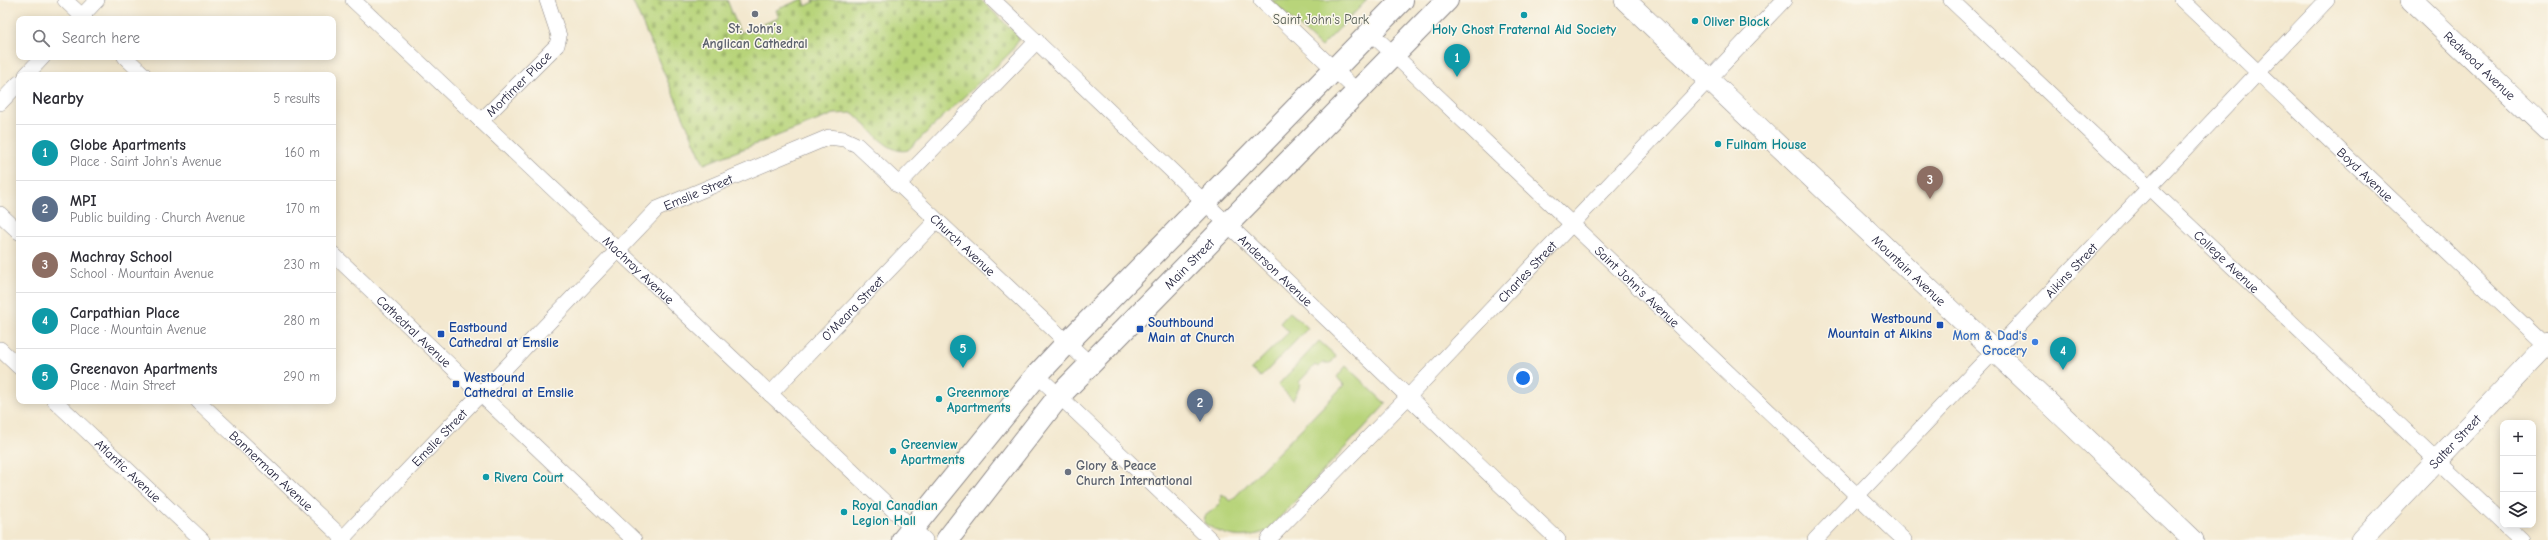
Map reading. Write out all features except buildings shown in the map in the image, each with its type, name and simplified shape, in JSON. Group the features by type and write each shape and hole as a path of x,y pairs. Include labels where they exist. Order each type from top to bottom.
{"main road":[{"path":"913,536 1037,375 1334,68 1402,0"},
{"name":"Main Street","path":"947,540 1059,396 1447,0"},
{"name":"Mountain Avenue","path":"1625,0 2194,540"},
{"name":"Redwood Avenue","path":"2411,0 2548,130"},
{"name":"Salter Street","path":"2362,540 2547,346"}],"street":[{"path":"65,0 80,16"},
{"path":"84,16 97,0"},
{"name":"Machray Avenue","path":"353,0 770,394 913,536"},
{"name":"Mortimer Place","path":"481,121 557,45 559,36 547,0"},
{"name":"Anderson Avenue","path":"994,0 1205,202 1226,225 1558,540"},
{"path":"1261,0 1357,91"},
{"name":"Charles Street","path":"1268,540 1408,397 1572,222 1784,0"},
{"name":"College Avenue","path":"1951,0 2500,520"},
{"name":"Boyd Avenue","path":"2182,0 2547,346"},
{"name":"Aikins Street","path":"1815,540 2327,0"},
{"name":"Saint John's Avenue","path":"1370,32 1572,222 1904,540"},
{"path":"898,185 1037,41"},
{"path":"29,72 40,60"},
{"path":"128,60 141,72"},
{"path":"0,103 16,85"},
{"name":"Church Avenue","path":"829,137 844,139 857,146 935,222 1090,364"},
{"name":"Emslie Street","path":"343,539 617,249 658,208 829,137"},
{"path":"0,214 16,229"},
{"name":"O'Meara Street","path":"770,394 935,222"},
{"name":"Cathedral Avenue","path":"336,257 634,540"},
{"path":"0,349 16,364"},
{"path":"1037,375 1211,540"},
{"name":"Atlantic Avenue","path":"58,404 202,540"},
{"name":"Bannerman Avenue","path":"201,404 343,539"},
{"path":"2508,528 2521,540"}],"green space":[{"path":"632,0 727,0 740,33 779,18 776,10 800,0 804,0 806,6 814,2 813,0 981,0 1017,35 1019,40 1010,53 908,150 901,151 886,144 853,113 834,114 704,164"},
{"name":"Saint John's Park","path":"1271,0 1367,0 1321,47"},
{"path":"1290,312 1308,328 1261,377 1251,369 1289,332 1280,323"},
{"path":"1319,341 1336,356 1331,363 1323,363 1318,367 1315,365 1299,382 1301,384 1293,400 1278,385"},
{"path":"1346,366 1386,404 1267,531 1250,536 1235,536 1220,532 1204,523 1205,516 1219,505 1222,494 1231,501 1344,385 1337,377"}],"place":[{"name":"St. John’s Anglican Cathedral","path":"755,14"},
{"name":"Holy Ghost Fraternal Aid Society","path":"1524,15"},
{"name":"Oliver Block","path":"1695,21"},
{"name":"Globe Apartments","path":"1457,77"},
{"name":"Fulham House","path":"1718,144"},
{"name":"Machray School","path":"1930,199"},
{"name":"Westbound Mountain at Aikins","path":"1940,325"},
{"name":"Southbound Main at Church","path":"1140,329"},
{"name":"Eastbound Cathedral at Emslie","path":"441,334"},
{"name":"Mom & Dad's Grocery","path":"2035,342"},
{"name":"Greenavon Apartments","path":"963,368"},
{"name":"Carpathian Place","path":"2063,370"},
{"name":"Westbound Cathedral at Emslie","path":"456,384"},
{"name":"Greenmore Apartments","path":"939,399"},
{"name":"MPI","path":"1200,422"},
{"name":"Greenview Apartments","path":"893,451"},
{"name":"Glory & Peace Church International","path":"1068,472"},
{"name":"Rivera Court","path":"486,477"},
{"name":"Royal Canadian Legion Hall","path":"844,512"}]}
